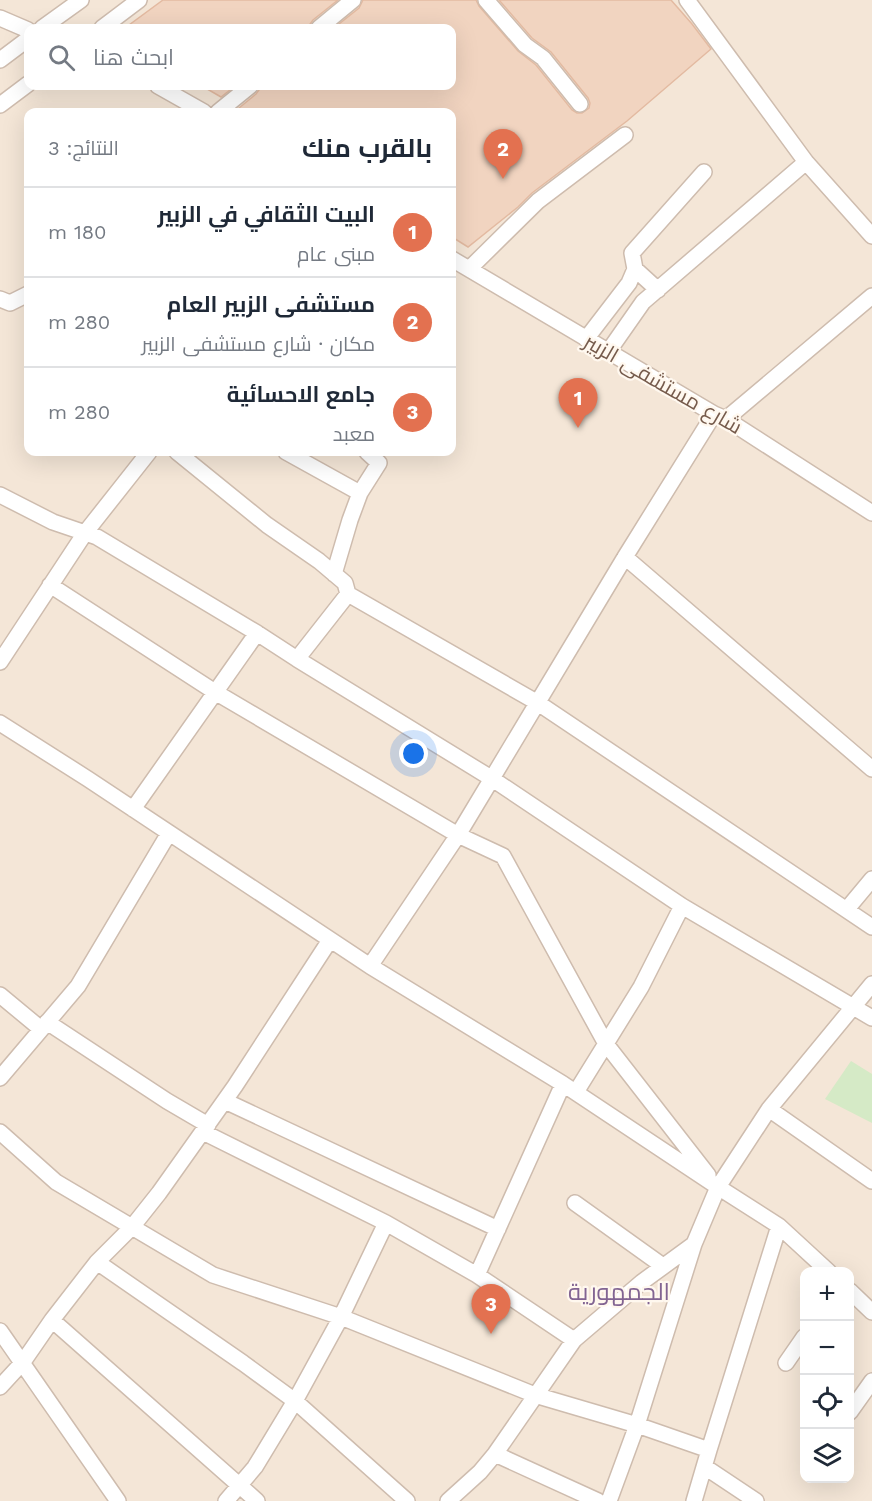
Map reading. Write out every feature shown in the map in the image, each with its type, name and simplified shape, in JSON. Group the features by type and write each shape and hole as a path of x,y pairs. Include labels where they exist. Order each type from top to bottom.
{"street":[{"path":"48,24 81,0"},
{"path":"107,24 139,0"},
{"path":"324,24 353,0"},
{"path":"486,0 525,45 543,58 580,104"},
{"path":"687,0 806,162 872,236"},
{"path":"0,18 24,28"},
{"path":"0,60 24,42"},
{"path":"0,105 24,87"},
{"path":"165,90 197,108"},
{"path":"223,108 245,90"},
{"path":"469,269 538,201 624,135"},
{"path":"608,352 643,302 806,162"},
{"path":"586,339 629,283 635,269 632,253 704,172"},
{"name":"شارع مستشفى الزبير","path":"456,261 720,417 872,513"},
{"path":"635,269 658,290"},
{"path":"0,299 10,303 24,296"},
{"path":"370,966 458,835 625,557 720,417 872,296"},
{"path":"0,662 85,533 144,456"},
{"path":"182,456 267,525 345,583 348,594 538,703 872,927"},
{"path":"293,456 360,493"},
{"path":"334,574 360,493 379,463 371,456"},
{"path":"0,495 53,522 97,537 491,778 682,906 872,1018"},
{"path":"625,557 872,769"},
{"path":"50,585 215,692 458,835 503,856 606,1044 717,1187"},
{"path":"297,659 348,594"},
{"path":"133,809 257,633"},
{"path":"0,723 370,966 570,1088 779,1226 824,1267"},
{"path":"0,1078 78,986 169,832"},
{"path":"847,909 872,879"},
{"path":"477,1275 570,1088 606,1044 641,987 682,906"},
{"path":"0,1387 23,1362 97,1262 132,1227 159,1193 225,1101 330,940"},
{"path":"609,1501 637,1425 694,1244 717,1187 769,1109 872,984"},
{"path":"0,996 167,1101 205,1128 386,1223 477,1275 574,1340"},
{"path":"225,1101 498,1229"},
{"path":"769,1109 872,1181"},
{"path":"3,1141 56,1182 213,1275 341,1317 535,1395 637,1425 709,1450"},
{"path":"575,1203 663,1266"},
{"path":"226,1501 255,1467 295,1401 341,1317 386,1223"},
{"path":"694,1501 779,1226"},
{"path":"448,1501 480,1472 495,1454 574,1340 663,1266 694,1244"},
{"path":"97,1262 295,1401 407,1501"},
{"path":"854,1296 872,1312"},
{"path":"52,1320 257,1501"},
{"path":"0,1331 118,1501"},
{"path":"786,1363 800,1343"},
{"path":"854,1405 872,1381"},
{"path":"495,1454 598,1501"},
{"path":"705,1467 756,1501"}],"shaded area":[{"path":"0,0 872,0 872,1501 0,1501"}],"green space":[{"path":"851,1061 872,1074 872,1123 825,1099"}],"building":[{"path":"163,0 338,0 310,24 130,24"},
{"path":"363,0 476,0 518,51 536,65 572,110 577,113 582,113 589,108 588,98 551,52 532,38 499,0 671,0 711,49 627,121 532,193 468,247 456,240 456,108 239,108 259,90 456,90 456,24 339,24 359,8"},
{"path":"209,90 230,90 221,97"}],"place":[{"name":"مستشفى الزبير العام","path":"503,179"},
{"name":"البيت الثقافي في الزبير","path":"578,428"},
{"name":"جامع الاحسائية","path":"491,1334"}],"district":[{"name":"الجمهورية","path":"619,1292"}]}
